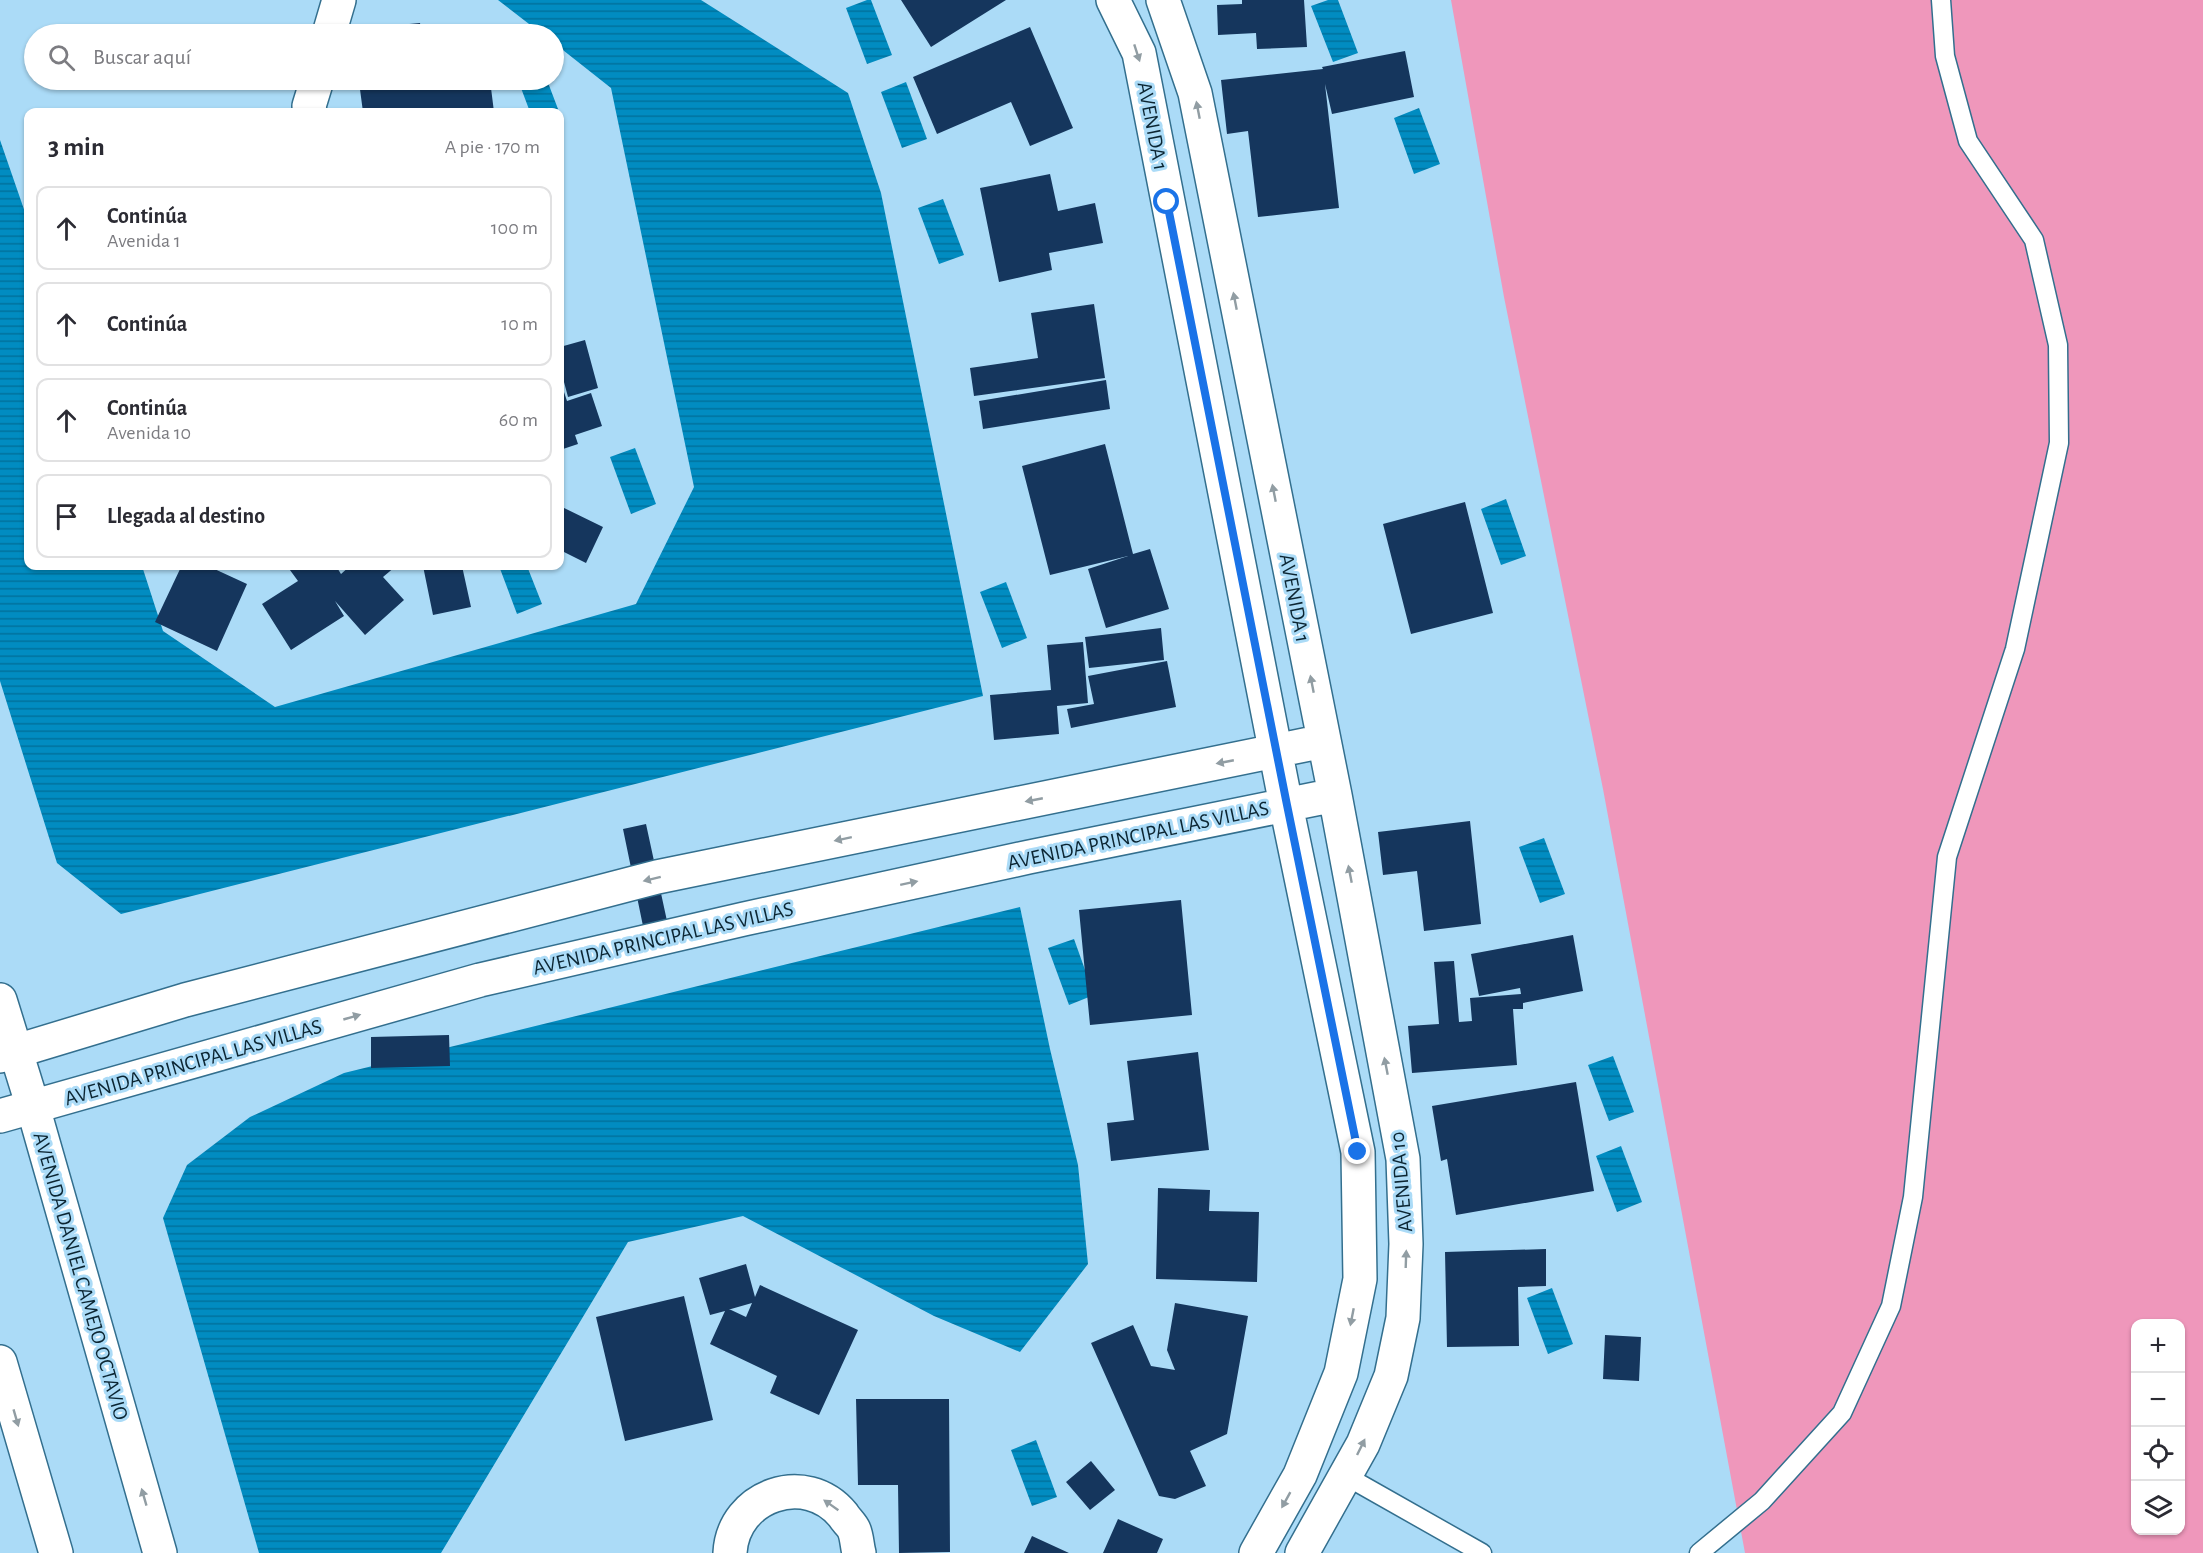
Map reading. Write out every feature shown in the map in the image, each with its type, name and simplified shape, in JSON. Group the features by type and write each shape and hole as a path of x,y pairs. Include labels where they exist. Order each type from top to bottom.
{"street":[{"path":"332,24 339,0"},
{"name":"AVENIDA 1","path":"1113,0 1139,53 1287,805"},
{"name":"AVENIDA 1","path":"1164,0 1195,93 1335,795"},
{"path":"309,108 314,90"},
{"path":"8,1053 185,1000 657,877 1324,741"},
{"name":"AVENIDA PRINCIPAL LAS VILLAS","path":"0,1116 480,980 744,919 1029,857 1335,795"},
{"name":"AVENIDA 10","path":"1302,1553 1363,1444 1390,1376 1403,1318 1406,1244 1403,1159 1335,795"},
{"name":"AVENIDA 10","path":"1256,1553 1300,1475 1341,1373 1360,1279 1358,1152 1287,805"},
{"name":"AVENIDA DANIEL CAMEJO OCTAVIO","path":"0,1000 8,1053 33,1107 159,1553"},
{"path":"1359,1213 1405,1211"},
{"path":"0,1362 56,1553"},
{"path":"730,1553 731,1539 747,1511 774,1494 805,1492 834,1504 854,1529 859,1553"}],"lane":[{"path":"1699,1553 1762,1501 1842,1413 1891,1306 1913,1197 1947,857 2015,649 2059,443 2058,345 2034,240 1968,141 1946,56 1941,0"},
{"path":"1346,1476 1482,1553"}],"shaded area":[{"path":"1451,0 2203,0 2203,1553 1745,1553 1603,789 1504,297"}],"water":[{"path":"498,0 701,0 848,93 881,193 983,696 121,914 57,863 0,681 0,140 24,209 24,570 143,570 163,631 275,707 636,604 694,487 611,88 564,51 564,24 529,24"},
{"path":"871,0 892,55 867,64 846,8"},
{"path":"1328,0 1338,0 1358,53 1333,62 1311,6"},
{"path":"906,82 927,139 902,148 881,92"},
{"path":"522,90 551,90 558,108 528,108"},
{"path":"1419,108 1440,164 1414,174 1394,118"},
{"path":"943,199 964,255 939,264 918,208"},
{"path":"635,448 656,504 631,514 610,457"},
{"path":"1506,499 1526,556 1501,565 1481,509"},
{"path":"500,570 529,570 542,604 517,614"},
{"path":"1006,582 1027,638 1002,648 980,592"},
{"path":"1544,838 1565,894 1540,903 1519,847"},
{"path":"1020,907 1050,1049 1078,1165 1088,1264 1020,1352 934,1316 743,1216 628,1242 441,1553 259,1553 163,1218 187,1165 250,1117 344,1073"},
{"path":"1074,939 1094,995 1069,1005 1048,948"},
{"path":"1613,1056 1634,1112 1609,1121 1588,1065"},
{"path":"1621,1146 1642,1202 1617,1212 1596,1156"},
{"path":"1552,1288 1573,1344 1548,1354 1527,1298"},
{"path":"1036,1440 1057,1497 1032,1506 1011,1450"}],"building":[{"path":"901,0 1006,0 931,47"},
{"path":"1242,0 1304,0 1307,47 1257,49 1256,33 1218,35 1217,5 1242,4"},
{"path":"1030,27 1073,128 1030,146 1011,102 937,134 913,77"},
{"path":"1405,51 1414,97 1332,114 1325,84 1339,208 1258,217 1248,131 1227,134 1221,80 1323,69 1322,67"},
{"path":"360,90 491,90 494,108 362,108"},
{"path":"1050,174 1058,211 1095,203 1103,243 1049,253 1052,270 999,282 980,188"},
{"path":"1094,304 1105,378 974,396 970,368 1038,358 1031,313"},
{"path":"585,340 598,388 568,397 564,382 564,346"},
{"path":"1106,380 1110,409 983,429 979,401"},
{"path":"564,392 567,401 591,393 602,426 575,435 578,444 564,449"},
{"path":"1105,444 1133,554 1150,549 1169,609 1106,628 1088,569 1128,556 1050,575 1022,466"},
{"path":"1465,502 1493,613 1411,634 1383,524"},
{"path":"564,508 603,527 586,563 564,552"},
{"path":"180,570 217,570 247,584 217,651 155,622"},
{"path":"290,570 338,570 341,574 346,570 391,570 383,577 404,600 365,635 335,601 344,616 291,650 262,604 298,581"},
{"path":"424,570 463,570 471,607 433,615"},
{"path":"1161,628 1164,660 1089,668 1085,637"},
{"path":"1083,642 1088,703 1057,706 1059,734 994,740 990,695 1051,690 1047,645"},
{"path":"1167,661 1176,707 1071,728 1067,709 1094,704 1088,676"},
{"path":"1470,821 1481,924 1424,931 1417,871 1383,875 1378,832"},
{"path":"646,824 667,921 643,926 623,829"},
{"path":"1181,900 1192,1015 1090,1025 1079,910"},
{"path":"1573,935 1583,991 1523,1003 1523,1009 1513,1009 1517,1065 1412,1073 1408,1026 1439,1024 1434,962 1454,961 1459,1022 1472,1021 1470,998 1521,994 1520,988 1479,996 1471,954"},
{"path":"449,1035 450,1066 371,1068 371,1037"},
{"path":"1198,1052 1209,1150 1111,1161 1107,1123 1134,1120 1127,1061"},
{"path":"1576,1082 1594,1191 1456,1215 1447,1159 1441,1161 1432,1106"},
{"path":"1158,1188 1210,1190 1209,1211 1259,1212 1257,1282 1156,1279"},
{"path":"1546,1249 1546,1286 1518,1287 1519,1346 1447,1347 1445,1252"},
{"path":"746,1264 755,1297 760,1285 858,1330 819,1415 770,1393 777,1376 710,1344 725,1311 710,1315 699,1278","holes":["752,1303 746,1317 729,1309"]},
{"path":"684,1296 713,1420 625,1441 596,1317"},
{"path":"1175,1303 1248,1316 1227,1434 1190,1451 1206,1486 1175,1499 1159,1496 1091,1343 1133,1325 1151,1366 1175,1370 1167,1350"},
{"path":"1605,1335 1641,1337 1639,1381 1603,1379"},
{"path":"856,1399 949,1399 950,1552 899,1553 898,1485 858,1485"},
{"path":"1091,1461 1115,1490 1090,1510 1066,1482"},
{"path":"1118,1519 1163,1539 1157,1553 1103,1553"},
{"path":"1032,1536 1069,1553 1024,1553"}],"route":[{"path":"1167,202 1358,1152"}]}
